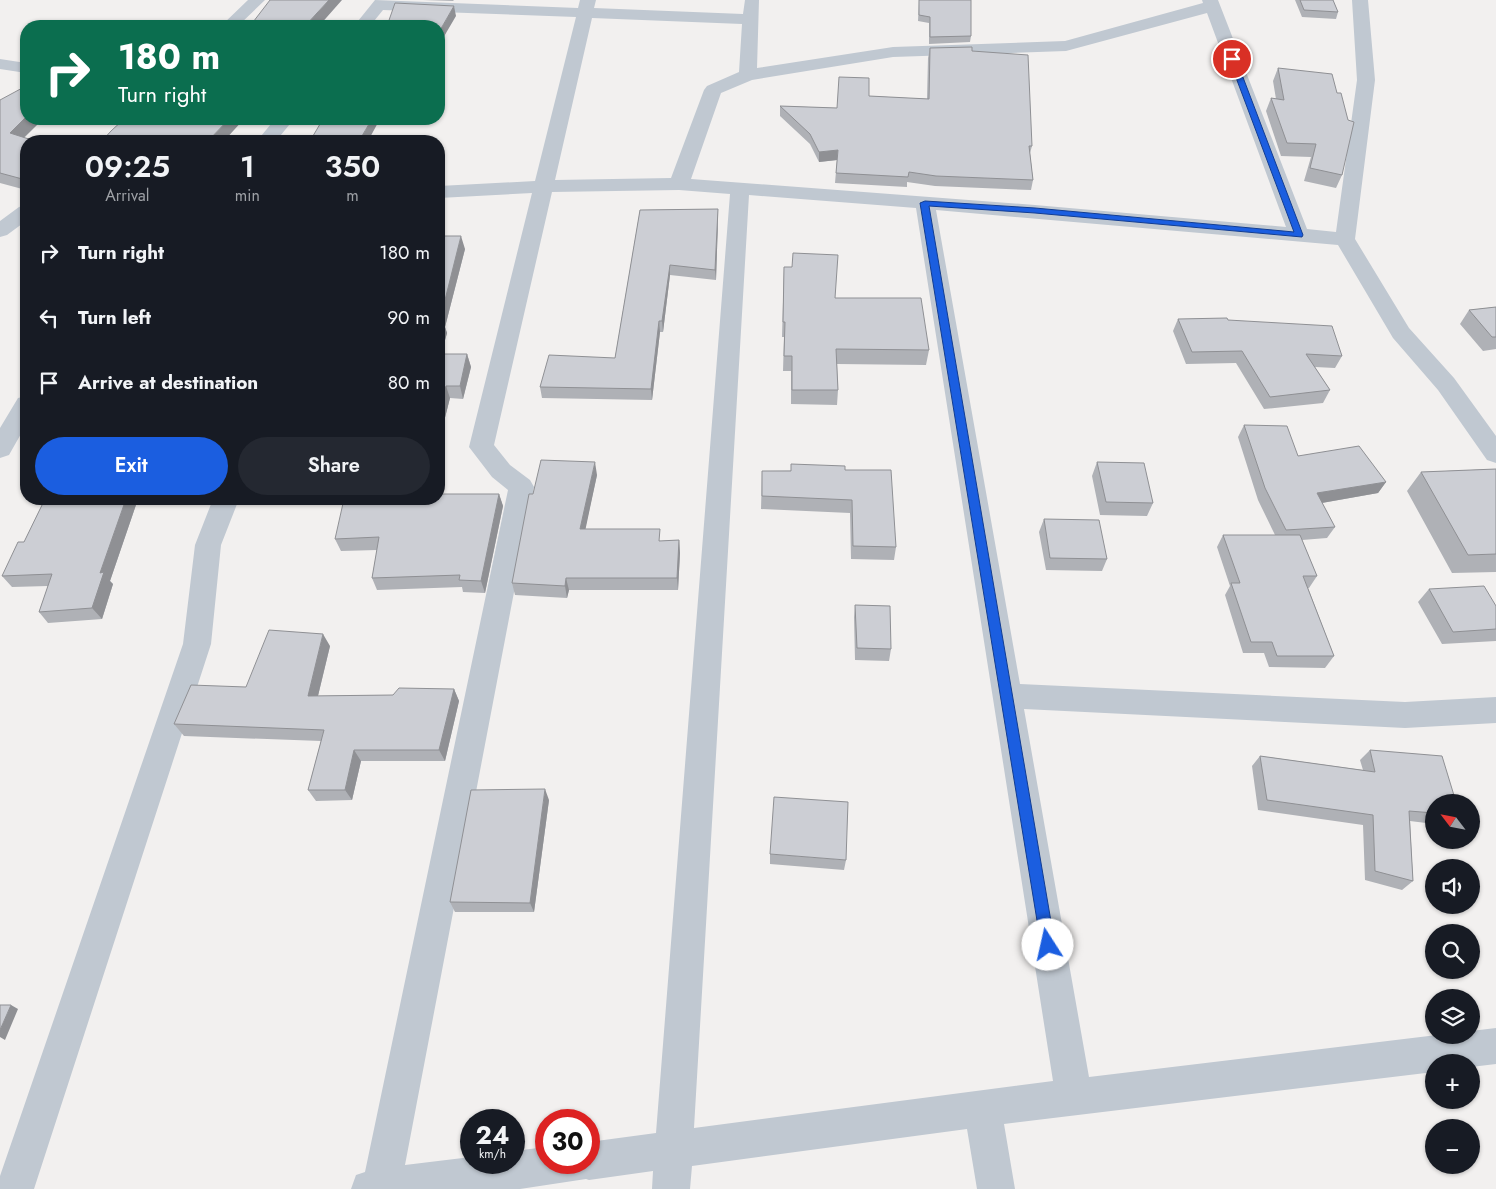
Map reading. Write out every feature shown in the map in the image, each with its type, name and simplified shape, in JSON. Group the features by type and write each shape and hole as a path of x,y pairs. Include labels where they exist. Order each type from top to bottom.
{"street":[{"path":"235,20 257,0"},
{"path":"748,74 752,0"},
{"path":"1360,0 1366,80 1345,239 1401,333 1446,384 1496,454"},
{"path":"367,20 382,2 586,7 751,19"},
{"path":"679,184 713,90 748,74 893,52 1066,46 1211,3 1299,235"},
{"path":"535,1168 375,1188 522,487 501,471 481,447 586,7"},
{"path":"0,64 20,67"},
{"path":"271,135 280,125"},
{"path":"445,192 543,186 679,184 1035,211 1345,239"},
{"path":"671,1189 672,1151 740,188"},
{"path":"925,203 1074,1097"},
{"path":"0,232 20,216"},
{"path":"0,239 20,237"},
{"path":"0,449 20,414"},
{"path":"15,1189 197,644 208,545 224,505"},
{"path":"1007,696 1405,715 1496,710"},
{"path":"600,1160 983,1108 1496,1046"},
{"path":"983,1108 996,1189"}],"building":[{"path":"270,0 329,0 311,20 255,20"},
{"path":"919,0 971,0 971,36 930,37 930,17 919,15"},
{"path":"1300,0 1333,0 1338,12 1304,10"},
{"path":"395,3 454,6 445,22 445,20 389,20"},
{"path":"972,47 972,51 1028,55 1032,146 1029,146 1033,180 936,176 909,172 908,177 836,173 838,150 819,152 810,134 780,106 837,108 839,77 869,78 869,96 929,99 930,48"},
{"path":"1278,68 1332,74 1337,93 1341,93 1348,120 1354,122 1342,175 1310,168 1316,144 1287,143 1271,98 1284,100"},
{"path":"20,89 20,123 10,133 20,136 20,178 0,173 0,100"},
{"path":"118,125 223,125 214,135 107,135"},
{"path":"319,125 368,125 363,135 314,135"},
{"path":"718,209 715,270 670,265 662,321 659,321 651,389 540,387 549,355 615,358 640,210"},
{"path":"445,236 461,236 445,300"},
{"path":"793,253 838,255 835,298 921,298 929,350 836,349 838,390 792,390 792,356 784,356 785,322 783,322 784,267 792,267"},
{"path":"1496,307 1496,337 1492,337 1469,310"},
{"path":"1227,318 1228,320 1332,326 1342,356 1306,354 1330,390 1270,397 1242,351 1192,352 1178,319"},
{"path":"445,354 467,354 460,386 446,386 445,390"},
{"path":"1244,425 1287,426 1298,456 1359,446 1386,482 1317,493 1335,527 1286,530 1265,488"},
{"path":"541,460 595,462 580,529 660,529 659,541 679,540 677,578 566,578 565,586 512,583 529,494 533,494"},
{"path":"1097,462 1144,463 1153,503 1106,502"},
{"path":"791,464 845,466 845,470 891,470 896,547 853,546 852,500 762,496 762,471 791,471"},
{"path":"1496,469 1496,554 1468,555 1421,472"},
{"path":"445,494 499,494 481,581 459,580 460,575 372,578 379,537 335,539 343,505 445,505"},
{"path":"42,505 124,505 100,573 104,572 92,608 39,612 52,574 2,576 18,542 24,542"},
{"path":"1044,519 1099,520 1107,559 1050,558"},
{"path":"1223,535 1300,535 1317,576 1303,576 1334,656 1277,656 1272,642 1251,642 1231,583 1240,583"},
{"path":"1484,586 1496,606 1496,629 1453,632 1429,589"},
{"path":"855,605 890,606 891,649 857,648"},
{"path":"269,630 323,634 308,696 393,695 399,688 454,689 439,750 354,750 345,790 308,790 324,730 174,724 191,685 246,687"},
{"path":"1370,750 1442,756 1454,794 1425,794 1425,812 1409,811 1413,881 1375,871 1373,815 1267,800 1260,756 1375,772"},
{"path":"545,789 530,903 450,902 471,790"},
{"path":"774,797 848,802 846,860 770,854"},
{"path":"0,1005 11,1005 0,1030"}],"route":[{"path":"1048,945 925,203 1299,235 1232,59"}]}
